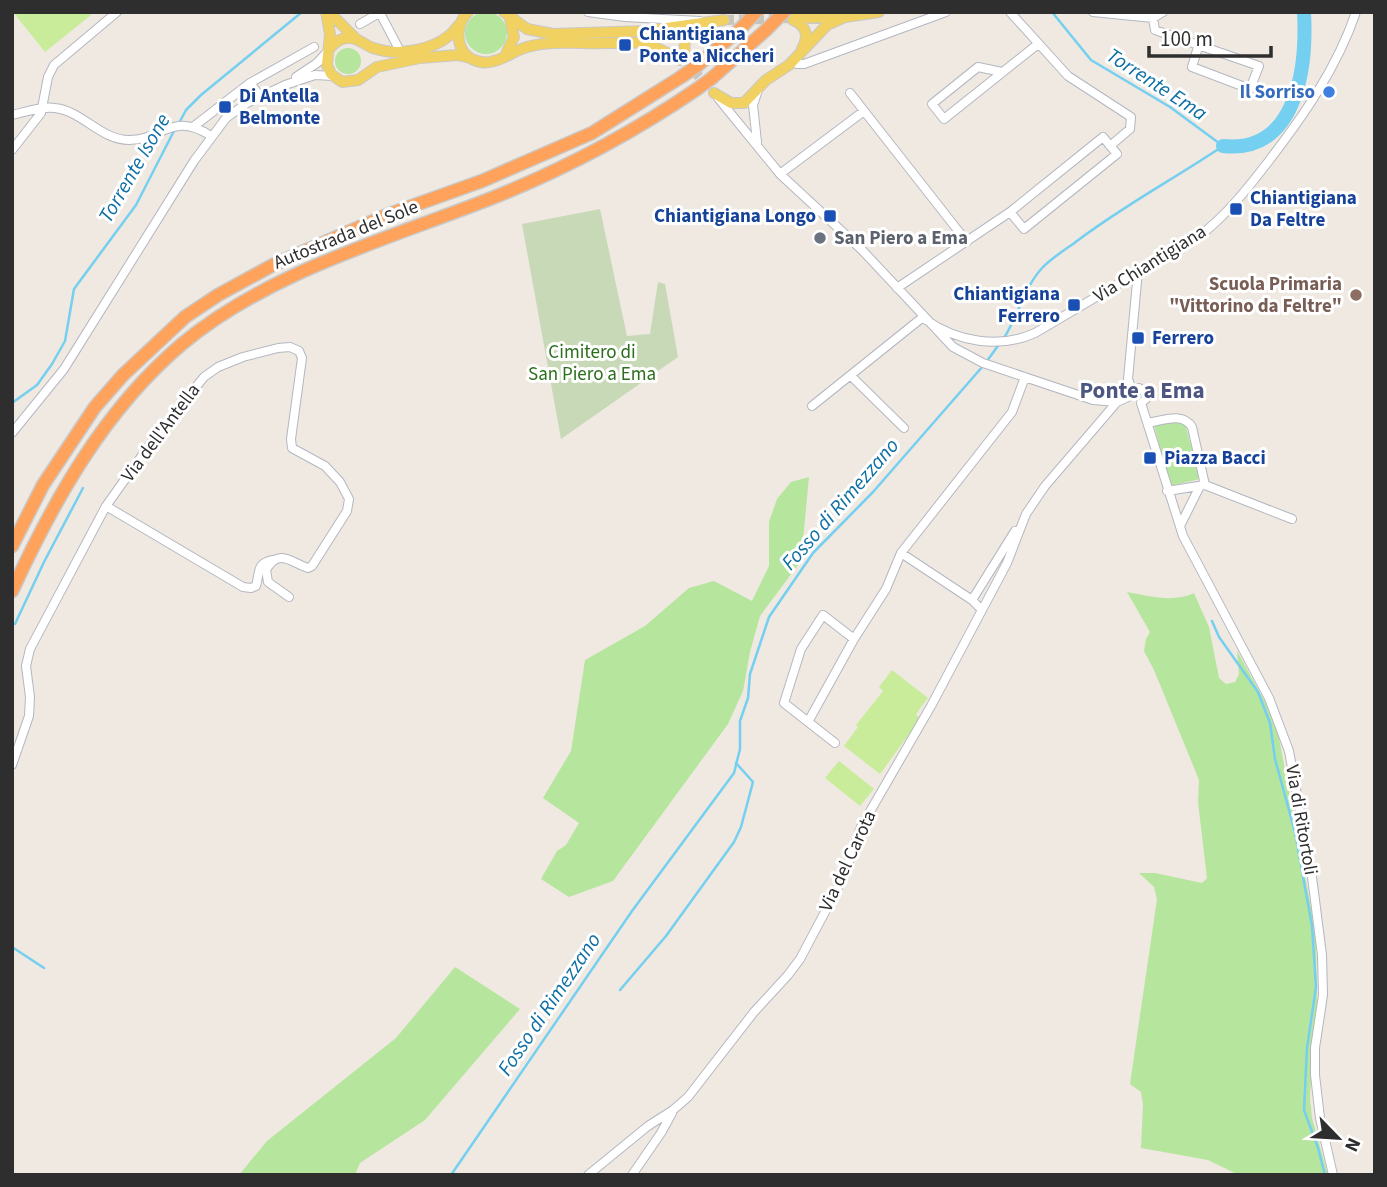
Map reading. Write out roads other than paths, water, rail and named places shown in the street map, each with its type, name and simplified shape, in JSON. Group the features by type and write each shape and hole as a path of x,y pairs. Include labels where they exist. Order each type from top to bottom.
{"highway":[{"name":"Autostrada del Sole","path":"12,546 43,485 95,408 123,374 185,317 218,295 273,265 387,215 482,181 592,133 698,65 756,12"},
{"name":"Autostrada del Sole","path":"12,591 60,499 110,419 146,377 215,319 256,294 308,270 553,172 643,124 697,89 766,30 791,17"}],"main road":[{"path":"328,12 355,38 366,44 378,49 400,51 438,43 448,37 459,19 468,12"},
{"path":"328,12 330,26 327,65 333,76 342,82 361,79 368,71 377,67 427,57 458,55 488,63 522,48 541,44 627,43 651,46 682,58 687,35 694,27 706,22"},
{"path":"504,12 527,29 540,34 645,31 724,20"},
{"path":"504,12 511,22 514,35 504,56"},
{"name":"Via Chiantigiana","path":"791,17 845,17 878,12"},
{"path":"791,17 803,27 807,36 797,57"},
{"name":"Via Chiantigiana","path":"714,93 727,102 740,104 748,100 797,57 827,25 845,17"},
{"path":"459,19 459,44 473,60"},
{"path":"329,50 338,40 355,38"},
{"path":"366,44 371,57 368,71"}],"street":[{"path":"12,150 43,109 48,77 54,65 117,12"},
{"path":"588,12 706,22"},
{"path":"797,57 797,64 804,64 946,12"},
{"path":"1010,12 1079,84 1131,117 1130,129 1110,146"},
{"path":"1093,12 1153,18 1163,12"},
{"name":"Via Chiantigiana","path":"924,319 952,333 1001,343 1015,341 1035,333 1210,228 1253,181 1290,134 1319,91 1342,47 1356,12"},
{"path":"360,24 380,13 400,51"},
{"path":"1153,18 1155,30 1259,66 1250,89 1192,67 1198,47"},
{"path":"1002,72 978,67 932,104 944,118 1038,44"},
{"path":"193,127 250,83 314,47"},
{"path":"285,85 317,63 329,50"},
{"path":"15,429 64,369 211,136 226,118 260,96 285,85 316,75 333,76"},
{"path":"250,83 260,96"},
{"name":"Via Chiantigiana","path":"759,88 752,105 755,135 760,148"},
{"name":"Via Chiantigiana","path":"714,93 780,174 862,250 953,347 1025,377"},
{"path":"850,93 967,242"},
{"path":"12,115 56,108 121,139 137,139 170,127 181,126 193,127 211,136"},
{"path":"780,174 864,111"},
{"path":"897,288 1010,212 1103,137 1117,154 1024,229 1010,212"},
{"path":"808,722 854,639 886,589 901,553 1012,412 1025,377 1093,400 1117,402 1131,393 1139,388 1146,392 1146,399 1135,403 1131,393 1128,379 1138,271"},
{"path":"812,406 924,319"},
{"name":"Via dell'Antella","path":"12,765 29,716 30,697 26,666 30,649 106,506 156,436 204,376 243,357 290,347 299,351 302,358 292,448 325,466 340,482 349,499 347,511 312,566 308,568 290,559 274,560"},
{"path":"851,376 904,428"},
{"name":"Via del Carota","path":"972,600 1045,486 1117,402"},
{"name":"Via di Ritortoli","path":"1141,403 1180,526 1269,698 1289,751 1315,898 1322,955 1323,995 1315,1048 1315,1075 1320,1118 1333,1175"},
{"path":"1148,423 1182,417 1188,420 1192,427 1203,485 1180,526"},
{"path":"1167,491 1203,485 1292,519"},
{"path":"106,506 243,587 256,586 262,562 274,560"},
{"name":"Via del Carota","path":"588,1175 688,1097 754,1012 789,975 800,959 843,878 861,827 931,706 1007,564 1026,514"},
{"path":"901,553 972,600 982,610"},
{"path":"274,560 266,570 265,577 289,597"},
{"path":"835,743 784,703 801,649 823,615 854,639"},
{"name":"Via del Carota","path":"632,1175 661,1133 673,1110"}],"waterway":[{"name":"Torrente Isone","path":"179,123 186,110 201,95 302,12"},
{"name":"Fosso di Rimezzano","path":"1004,338 1031,283 1046,264 1110,218 1223,146 1170,107 1091,60 1052,12"},
{"path":"1223,146 1248,145 1267,136 1282,122 1299,81 1303,57 1304,12"},
{"name":"Torrente Isone","path":"12,403 37,385 52,364 65,341 74,289 136,205 175,129"},
{"name":"Fosso di Rimezzano","path":"987,361 1000,343"},
{"name":"Fosso di Rimezzano","path":"451,1175 632,911 734,773 740,749 740,721 748,698 750,674 769,617 813,553 873,492 983,366"},
{"path":"15,624 83,488"},
{"path":"1212,621 1219,637 1258,692 1270,723 1275,759 1295,832 1312,926 1316,987 1307,1048 1304,1110 1325,1175"},
{"path":"620,990 666,936 734,842 741,827 753,782 736,763"},
{"path":"12,947 44,968"}],"tunnel":[{"path":"724,20 795,18"},
{"path":"685,56 714,93"}],"place":[{"name":"Chiantigiana Ponte a Niccheri","path":"625,45"},
{"name":"Il Sorriso","path":"1329,92"},
{"name":"Di Antella Belmonte","path":"225,107"},
{"name":"Chiantigiana Da Feltre","path":"1236,209"},
{"name":"Chiantigiana Longo","path":"830,216"},
{"name":"San Piero a Ema","path":"820,238"},
{"name":"Scuola Primaria \"Vittorino da Feltre\"","path":"1356,295"},
{"name":"Chiantigiana Ferrero","path":"1074,305"},
{"name":"Ferrero","path":"1138,338"},
{"name":"Piazza Bacci","path":"1150,458"}],"district":[{"name":"Ponte a Ema","path":"1142,390"}],"water label":[{"name":"Torrente Ema","path":"1157,84"}],"park label":[{"name":"Cimitero di San Piero a Ema","path":"592,363"}]}
